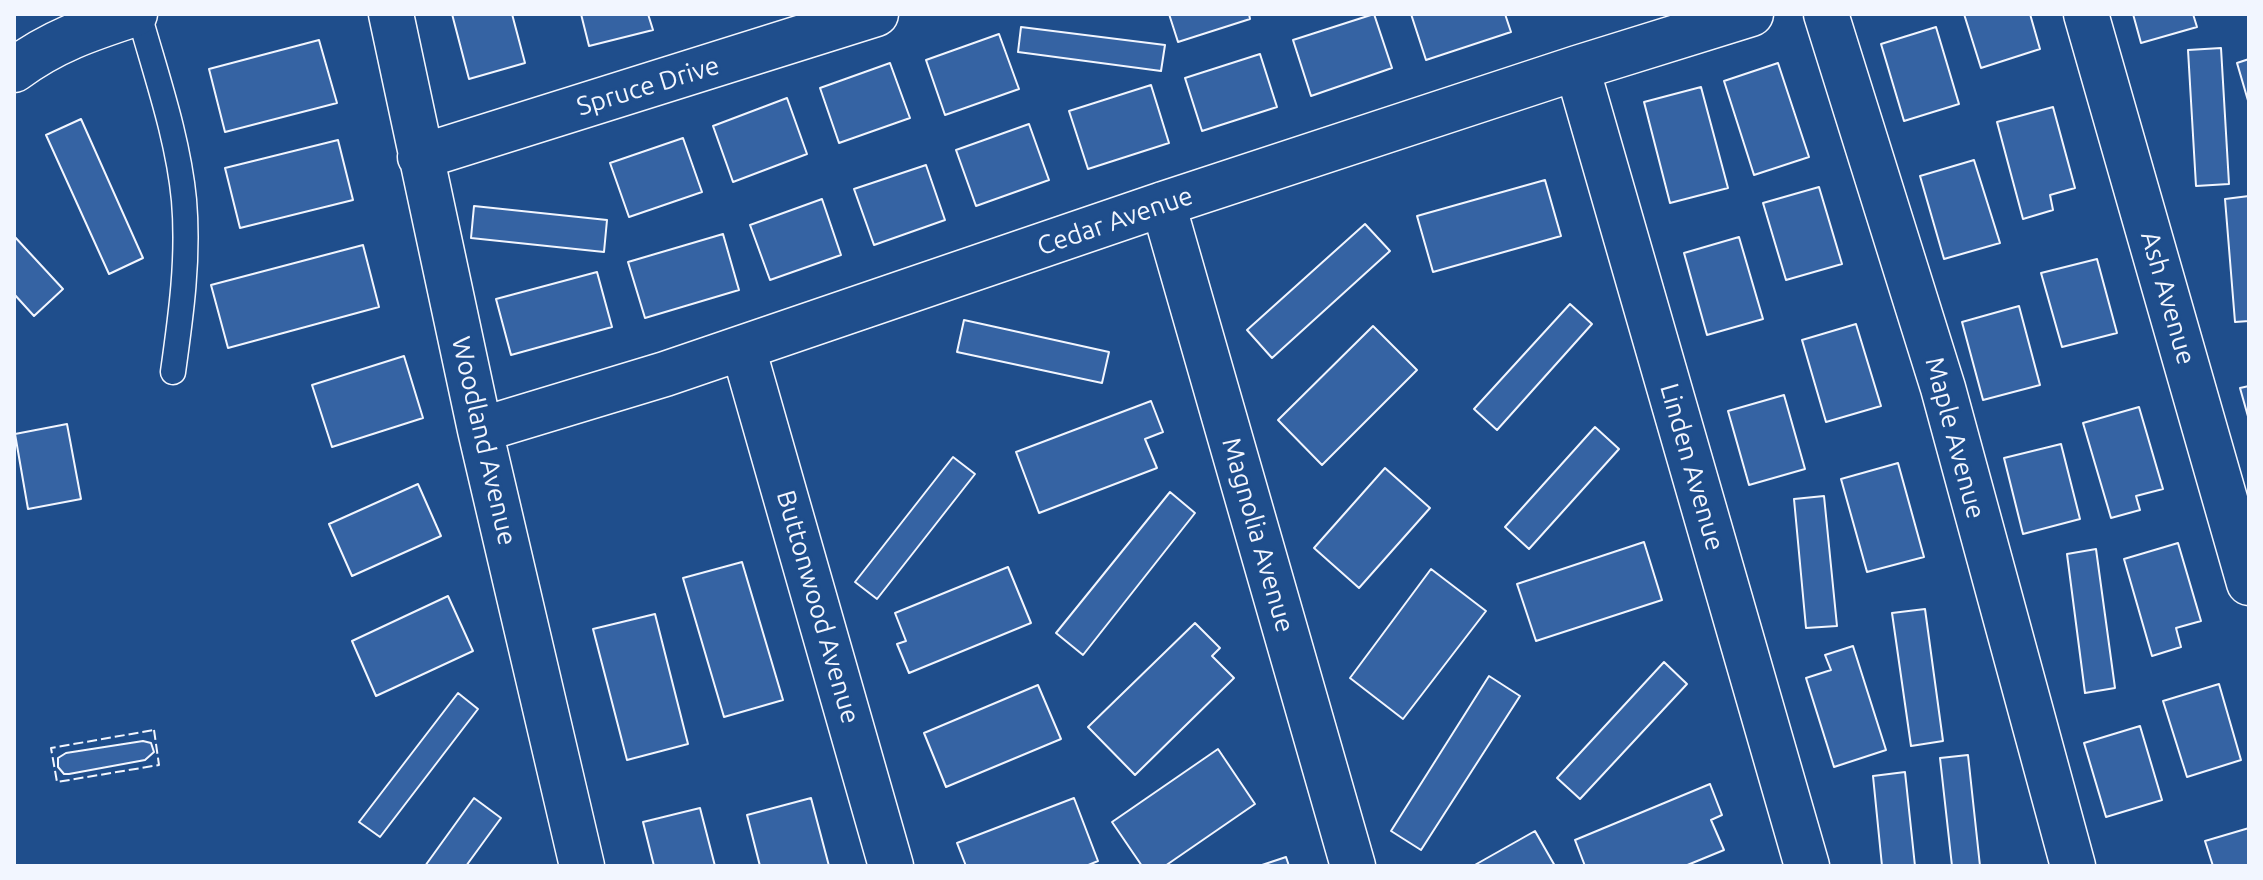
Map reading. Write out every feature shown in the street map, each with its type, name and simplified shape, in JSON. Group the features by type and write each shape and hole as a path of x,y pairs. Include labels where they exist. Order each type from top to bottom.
{"street":[{"path":"14,70 35,54 75,33 137,14"},
{"name":"Woodland Avenue","path":"391,14 480,430 582,866"},
{"name":"Spruce Drive","path":"420,157 876,14"},
{"name":"Cedar Avenue","path":"480,430 603,394 1163,204 1751,14"},
{"name":"Maple Avenue","path":"1826,14 1943,388 2073,866"},
{"name":"Ash Avenue","path":"2086,14 2249,583"},
{"name":"Linden Avenue","path":"1577,68 1807,866"},
{"name":"Magnolia Avenue","path":"1163,204 1353,866"},
{"name":"Buttonwood Avenue","path":"743,348 891,866"}],"lane":[{"path":"137,14 175,144 184,201 185,287 173,372"}],"building":[{"path":"452,14 512,14 525,63 469,79"},
{"path":"581,14 648,14 653,30 589,46"},
{"path":"1169,14 1249,14 1250,19 1178,42"},
{"path":"1374,14 1392,68 1311,96 1293,40"},
{"path":"1411,14 1505,14 1511,32 1426,60"},
{"path":"1964,14 2030,14 2040,49 1981,68"},
{"path":"2133,14 2193,14 2197,27 2141,43"},
{"path":"1021,27 1165,45 1161,71 1018,52"},
{"path":"1936,27 1959,104 1904,121 1881,44"},
{"path":"999,34 1019,89 945,115 926,60"},
{"path":"319,40 337,103 225,132 209,69"},
{"path":"2221,48 2229,184 2196,186 2188,50"},
{"path":"1260,54 1277,107 1202,131 1185,78"},
{"path":"2249,59 2249,104 2237,63"},
{"path":"890,63 910,118 839,143 820,88"},
{"path":"1778,63 1809,157 1754,175 1724,81"},
{"path":"1151,85 1169,143 1088,169 1069,111"},
{"path":"1701,87 1728,188 1670,203 1644,102"},
{"path":"787,98 807,154 733,182 713,126"},
{"path":"2053,107 2075,188 2050,195 2053,210 2023,219 1997,122"},
{"path":"81,119 143,258 109,274 46,135"},
{"path":"1029,124 1049,180 976,206 956,150"},
{"path":"683,138 702,192 629,217 610,163"},
{"path":"338,140 353,200 240,228 225,168"},
{"path":"1974,160 2000,243 1944,259 1920,176"},
{"path":"926,165 945,220 874,245 854,189"},
{"path":"1545,180 1561,236 1433,272 1417,216"},
{"path":"1819,187 1842,264 1786,280 1763,203"},
{"path":"2249,196 2249,321 2235,322 2225,199"},
{"path":"822,199 841,255 770,280 750,225"},
{"path":"474,206 607,220 604,252 471,238"},
{"path":"1365,224 1390,251 1272,358 1247,330"},
{"path":"723,234 739,290 645,318 628,262"},
{"path":"14,236 63,289 34,316 14,294"},
{"path":"1739,237 1763,319 1707,335 1684,253"},
{"path":"363,245 379,307 228,348 211,285"},
{"path":"2097,259 2117,333 2062,347 2041,273"},
{"path":"597,272 612,327 511,355 496,299"},
{"path":"1570,304 1592,324 1497,430 1474,409"},
{"path":"2019,306 2040,385 1983,400 1962,322"},
{"path":"964,320 1109,352 1102,383 957,352"},
{"path":"1856,324 1881,406 1826,422 1802,340"},
{"path":"1373,326 1417,370 1322,465 1278,420"},
{"path":"404,356 423,418 332,447 312,385"},
{"path":"2249,386 2249,420 2240,388"},
{"path":"1784,395 1805,469 1749,485 1728,411"},
{"path":"1151,401 1163,432 1145,439 1157,468 1039,513 1016,452"},
{"path":"2139,407 2163,489 2136,496 2140,510 2111,518 2083,423"},
{"path":"67,424 81,499 28,509 15,434"},
{"path":"1595,427 1619,449 1529,549 1505,527"},
{"path":"2061,444 2080,519 2023,534 2004,458"},
{"path":"953,457 975,474 877,599 855,582"},
{"path":"1898,463 1924,557 1867,572 1841,479"},
{"path":"1385,468 1430,508 1359,588 1314,548"},
{"path":"418,484 441,536 352,576 329,524"},
{"path":"1170,492 1195,513 1083,655 1056,633"},
{"path":"1824,496 1837,626 1806,628 1794,499"},
{"path":"1644,542 1662,600 1536,641 1517,584"},
{"path":"2178,543 2201,621 2176,628 2181,647 2152,656 2124,559"},
{"path":"2096,549 2115,688 2085,693 2067,554"},
{"path":"742,562 783,700 724,717 683,578"},
{"path":"1008,567 1031,623 909,673 897,644 906,641 895,613"},
{"path":"1431,569 1486,611 1403,719 1350,678"},
{"path":"448,596 473,651 376,696 352,641"},
{"path":"1925,609 1943,741 1911,746 1892,613"},
{"path":"655,614 688,744 627,760 593,629"},
{"path":"1195,623 1220,648 1212,656 1234,678 1135,775 1088,727"},
{"path":"1853,646 1886,750 1834,767 1806,678 1831,670 1825,655"},
{"path":"1664,662 1687,684 1580,799 1557,778"},
{"path":"1489,676 1520,696 1421,850 1391,831"},
{"path":"2219,684 2241,760 2187,777 2163,701"},
{"path":"1038,685 1061,739 946,787 924,733"},
{"path":"458,693 478,709 380,837 359,822"},
{"path":"2140,726 2162,800 2106,817 2084,743"},
{"path":"143,741 151,743 154,752 145,760 69,774 64,774 58,767 58,758 66,753"},
{"path":"1218,749 1255,804 1165,866 1142,866 1112,822"},
{"path":"1968,755 1980,866 1952,866 1940,758"},
{"path":"1905,772 1915,866 1882,866 1873,776"},
{"path":"1710,784 1722,815 1711,820 1724,850 1685,866 1585,866 1575,840"},
{"path":"474,798 501,818 466,866 425,866"},
{"path":"811,798 829,866 760,866 747,815"},
{"path":"1074,798 1098,861 1086,866 966,866 957,843"},
{"path":"700,808 715,866 654,866 643,822"},
{"path":"2249,828 2249,866 2213,866 2205,841"},
{"path":"1535,831 1555,866 1473,866"},
{"path":"1286,857 1289,866 1259,866"}],"fence":[{"path":"154,730 159,765 57,782 51,748 154,730"}]}
